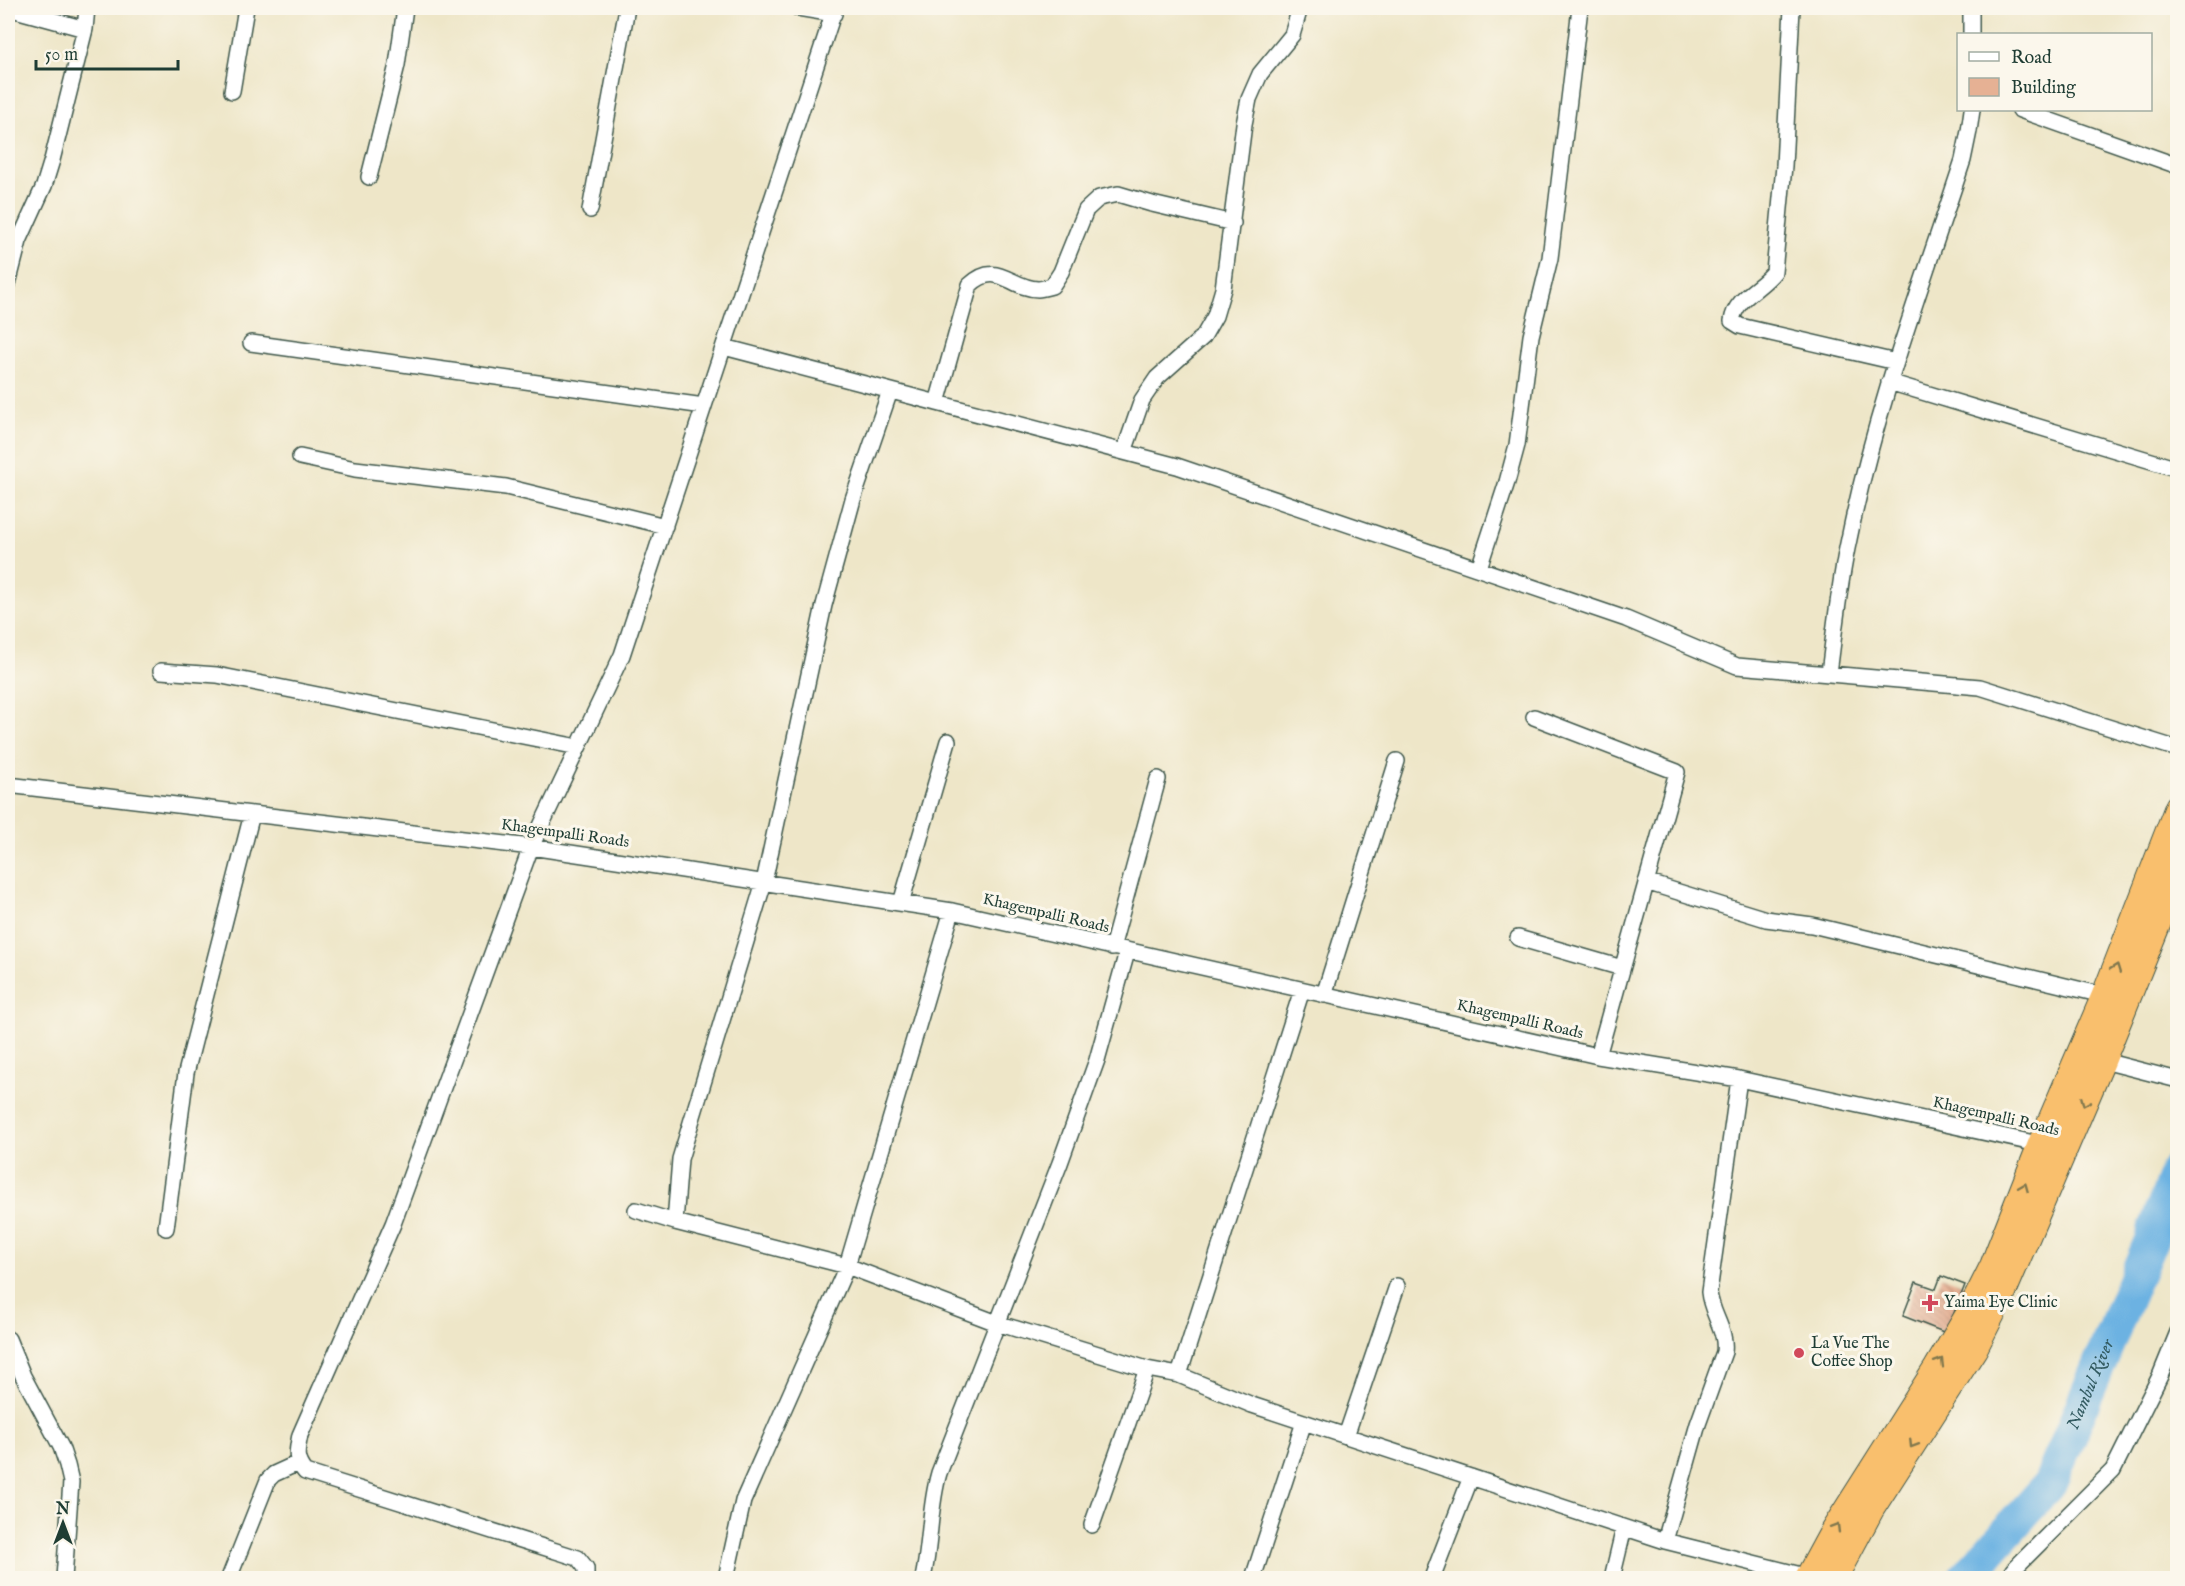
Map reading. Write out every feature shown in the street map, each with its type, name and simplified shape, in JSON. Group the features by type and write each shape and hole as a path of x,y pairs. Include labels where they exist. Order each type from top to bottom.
{"highway":[{"path":"2116,998 2178,807"},
{"path":"1834,1578 1871,1509 1974,1349 2004,1290 2053,1148 2116,998 2178,873"},
{"path":"1810,1578 1834,1530 1903,1423 1969,1314 2053,1148"}],"street":[{"path":"8,8 85,29"},
{"path":"8,284 13,238 52,160 85,29 87,8"},
{"path":"232,91 246,8"},
{"path":"369,177 397,65 405,8"},
{"path":"591,210 627,8"},
{"path":"586,1578 586,1568 578,1558 305,1472 298,1463 300,1435 393,1224 531,847 622,655 834,11 798,8"},
{"path":"1125,452 1142,400 1157,378 1203,337 1215,316 1223,289 1249,99 1260,74 1292,35 1300,8"},
{"path":"1479,568 1517,445 1531,336 1551,249 1580,8"},
{"path":"1792,8 1784,166 1774,272 1765,284 1742,301 1734,312 1732,321 1740,326 1896,362"},
{"path":"1971,8 1971,33"},
{"path":"1829,674 1849,536 1889,382 1963,160 1971,111"},
{"path":"2023,111 2178,166"},
{"path":"937,403 970,285 980,276 995,274 1036,290 1052,286 1061,272 1086,210 1099,198 1118,194 1233,223"},
{"path":"251,343 704,406"},
{"path":"724,347 1177,466 1626,618 1737,666 1980,687 2178,749"},
{"path":"1889,382 2178,469"},
{"path":"675,1222 680,1159 763,882 824,605 854,500 890,391"},
{"path":"300,457 355,469 506,487 665,525"},
{"path":"161,671 217,675 578,747"},
{"path":"1534,717 1677,772 1598,1056"},
{"path":"901,903 948,741"},
{"path":"1324,995 1397,761"},
{"path":"923,1578 929,1549 932,1504 937,1480 1060,1163 1097,1060 1158,779"},
{"name":"Khagempalli Roads","path":"8,785 531,847 952,911 1598,1056 1739,1079 2053,1148"},
{"path":"166,1228 186,1073 252,814"},
{"path":"1646,882 1766,919 1812,925 2116,998"},
{"path":"726,1578 743,1501 848,1266 952,911"},
{"path":"1518,938 1622,969"},
{"path":"1179,1375 1302,990"},
{"path":"2091,1057 2178,1080"},
{"path":"1665,1541 1698,1424 1726,1341 1710,1306 1709,1292 1739,1079"},
{"path":"636,1210 848,1266 997,1323 1147,1369 1179,1375 1252,1405 1624,1528 1665,1541 1810,1578"},
{"path":"1346,1436 1397,1286"},
{"path":"2008,1578 2013,1570 2113,1470 2160,1376 2178,1332"},
{"path":"8,1339 23,1376 61,1447 67,1465 70,1482 64,1578"},
{"path":"1092,1525 1147,1369"},
{"path":"1253,1578 1304,1422"},
{"path":"229,1578 268,1480 274,1474 298,1463"},
{"path":"1432,1578 1471,1477"},
{"path":"1612,1578 1624,1528"}],"building":[{"path":"1941,1276 1965,1285 1946,1333 1903,1316 1916,1282 1936,1289"}],"waterway":[{"name":"Nambul River","path":"1965,1578 2049,1485 2151,1240 2178,1168"}],"place":[{"name":"Yaima Eye Clinic","path":"1930,1303"},
{"name":"La Vue The Coffee Shop","path":"1799,1353"}]}
